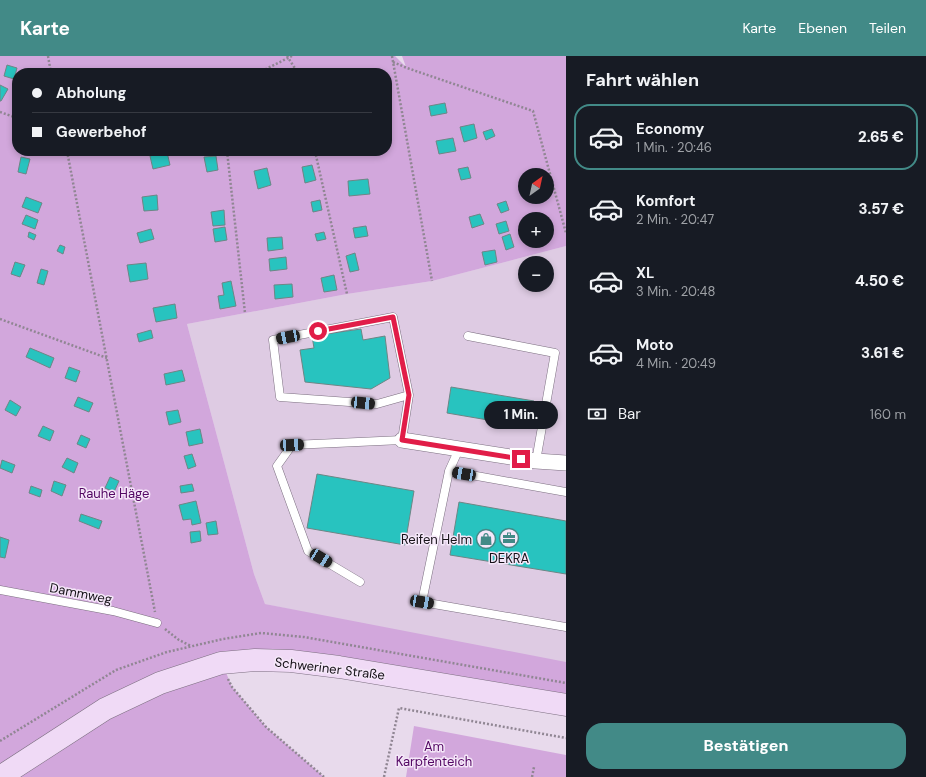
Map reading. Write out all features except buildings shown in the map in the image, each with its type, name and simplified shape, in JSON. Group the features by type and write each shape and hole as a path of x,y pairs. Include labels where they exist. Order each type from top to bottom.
{"main road":[{"name":"Schweriner Straße","path":"0,777 105,709 160,683 221,663 255,660 291,661 339,667 566,705"}],"street":[{"path":"402,440 536,461 566,463"}],"lane":[{"path":"360,582 308,551 277,466 292,445 402,440 409,395 393,317 273,340 280,397 376,404 409,395"},
{"path":"468,336 555,353 536,461"},
{"path":"459,449 449,471 422,602 566,627"},
{"path":"449,471 566,492"},
{"name":"Dammweg","path":"0,590 113,611 157,623"}],"path":[{"path":"48,56 50,68"},
{"path":"267,68 287,57 292,56"},
{"path":"392,56 432,281"},
{"path":"287,57 295,68"},
{"path":"393,62 533,111 566,233"},
{"path":"0,112 12,116"},
{"path":"68,156 157,623 179,640 192,646"},
{"path":"228,156 245,313"},
{"path":"316,156 347,294"},
{"path":"0,319 107,358"},
{"path":"221,663 232,687 266,727 324,777"},
{"path":"384,777 399,708 566,738"},
{"path":"532,777 534,767"}],"shaded area":[{"path":"566,246 566,667 265,604 254,574 187,324 347,294 432,281 518,259 518,292 554,292 554,256 528,256"}],"green space":[{"name":"Rauhe Häge","path":"0,56 395,56 406,67 402,56 566,56 566,246 528,256 518,256 518,259 432,281 347,294 187,324 254,574 265,604 566,662 566,705 222,663 232,687 266,727 324,777 0,777"},
{"name":"Am Karpfenteich","path":"414,726 566,755 566,777 406,777"}],"place":[{"name":"DEKRA","path":"509,538"},
{"name":"Reifen Helm","path":"486,539"}],"route":[{"path":"318,331 393,317 409,395 402,440 521,459"}]}
